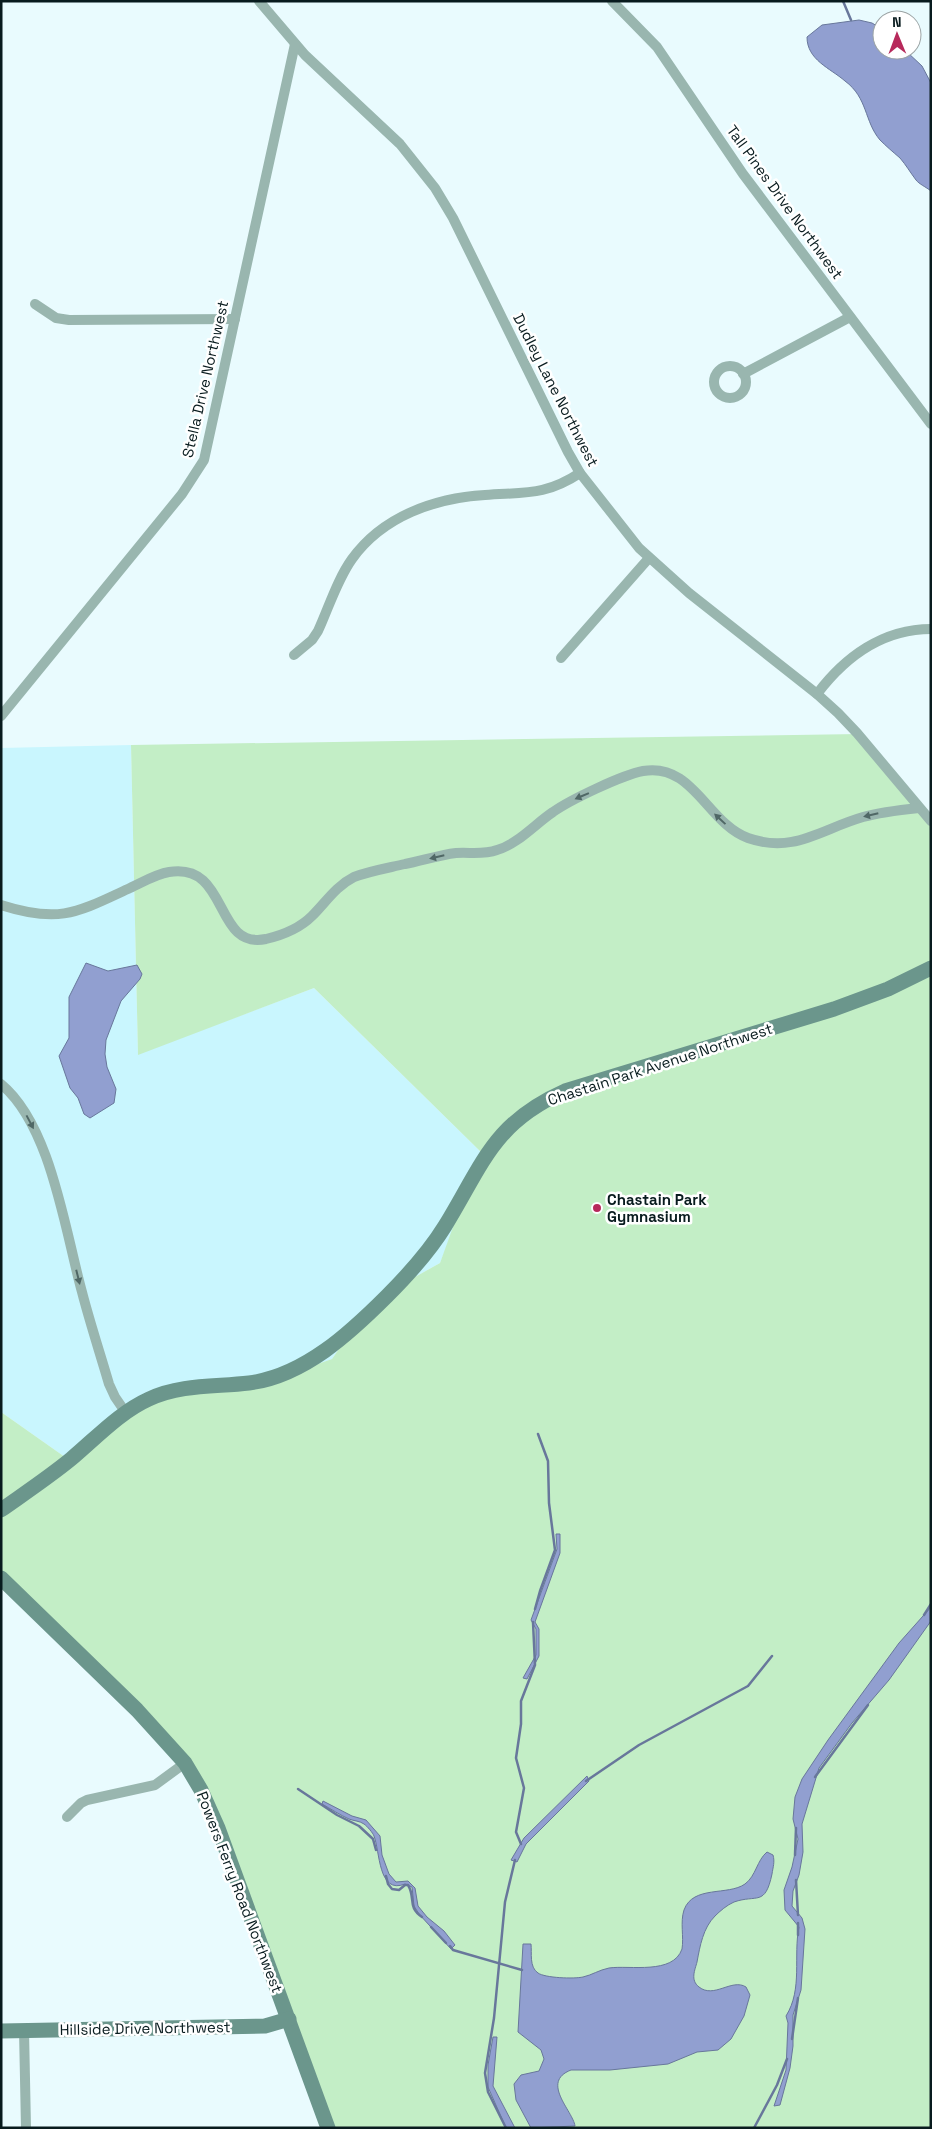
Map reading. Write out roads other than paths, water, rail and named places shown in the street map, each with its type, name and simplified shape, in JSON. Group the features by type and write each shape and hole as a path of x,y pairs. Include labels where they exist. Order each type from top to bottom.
{"street":[{"name":"Dudley Lane Northwest","path":"258,1 295,44 400,144 435,188 453,218 568,452 580,472 639,548 689,593 818,694 857,733 931,821"},
{"name":"Tall Pines Drive Northwest","path":"612,1 657,47 742,174 931,424"},
{"name":"Stella Drive Northwest","path":"1,716 199,471 208,449 295,44"},
{"path":"35,304 56,318 69,320 235,319"},
{"path":"743,374 850,317"},
{"path":"294,655 312,640 318,631 352,558 370,538 390,522 413,510 454,499 545,490 564,483 580,472"},
{"path":"561,658 649,558"},
{"path":"818,694 832,675 866,647 904,632 931,629"},
{"path":"1,905 34,914 68,914 83,910 161,873 184,872 198,877 211,887 234,931 245,938 268,939 301,926 311,918 336,889 355,877 451,854 485,853 500,850 566,803 634,774 648,771 662,771 680,778 691,786 716,816 729,827 748,838 768,843 799,842 863,817 919,808"},
{"name":"Chastain Park Avenue Northwest","path":"1,1510 58,1470 126,1413 147,1399 171,1391 214,1385 250,1383 276,1377 301,1367 324,1353 385,1298 412,1270 445,1227 492,1145 523,1115 543,1101 566,1092 862,999 931,968"},
{"path":"1,1084 20,1103 43,1149 110,1384 115,1397 126,1413"},
{"name":"Powers Ferry Road Northwest","path":"1,1578 137,1710 185,1763 201,1790 218,1828 328,2128"},
{"path":"67,1817 81,1803 87,1800 155,1784 167,1778 185,1763"},
{"name":"Hillside Drive Northwest","path":"1,2031 265,2026 276,2025 288,2019"},
{"path":"24,2030 26,2128"}],"water":[{"path":"859,20 872,23 872,60 916,60 922,66 931,83 931,191 917,181 900,158 880,140 871,125 862,102 852,88 820,63 811,52 807,37 822,25"},
{"path":"86,963 108,971 137,965 142,974 121,1001 106,1040 105,1054 107,1067 116,1089 114,1103 90,1118 84,1114 78,1098 70,1088 59,1056 69,1038 69,997"},
{"path":"556,1534 560,1534 560,1553 535,1622 539,1629 539,1656 527,1679 523,1678 536,1655 536,1629 531,1620 557,1549"},
{"path":"931,1607 931,1621 889,1680 852,1723 819,1768 802,1824 803,1852 799,1875 793,1891 792,1906 802,1918 805,1929 801,1990 793,2015 793,2046 790,2068 780,2105 774,2106 786,2070 788,2023 786,2016 791,2006 796,1984 799,1927 785,1910 784,1890 792,1867 798,1839 793,1819 795,1797 802,1779 828,1740 899,1643"},
{"path":"587,1776 589,1781 526,1844 517,1862 511,1860 524,1838"},
{"path":"323,1801 352,1816 366,1820 380,1836 382,1855 389,1874 396,1882 408,1881 415,1888 418,1906 427,1917 444,1931 455,1945 451,1949 419,1914 414,1906 412,1887 405,1884 396,1886 385,1878 374,1836 370,1830 362,1823 349,1819 322,1804"},
{"path":"767,1852 773,1855 774,1862 766,1891 759,1897 731,1903 715,1916 703,1938 694,1972 696,1984 705,1990 717,1990 735,1985 746,1987 750,1995 744,2016 731,2039 718,2050 697,2052 668,2064 610,2070 571,2070 562,2075 558,2082 558,2089 575,2126 531,2128 516,2100 514,2084 521,2075 539,2071 544,2059 541,2050 518,2032 523,1944 531,1944 532,1964 535,1970 542,1975 553,1977 579,1978 609,1968 650,1967 670,1963 682,1949 683,1915 689,1902 703,1894 730,1890 745,1884 752,1877 761,1859"},
{"path":"493,2037 497,2037 493,2086 515,2128 506,2128 488,2087 488,2065"}],"waterway":[{"path":"843,1 851,20"},
{"path":"535,1609 555,1550 549,1503 548,1461 538,1434"},
{"path":"924,1615 931,1604"},
{"path":"521,1844 516,1832 524,1788 516,1758 521,1724 521,1701 535,1665 533,1622"},
{"path":"586,1781 639,1745 748,1686 772,1656"},
{"path":"815,1777 868,1705"},
{"path":"298,1789 337,1815 359,1826 373,1839 376,1850"},
{"path":"795,1855 796,1828"},
{"path":"506,2128 488,2092 485,2073 494,2018 505,1902 515,1860"},
{"path":"386,1876 388,1884 392,1889 399,1890 408,1885 413,1906 422,1917"},
{"path":"796,1880 798,1915"},
{"path":"798,1923 798,1935"},
{"path":"431,1927 446,1943"},
{"path":"450,1946 453,1950 522,1970"},
{"path":"792,2039 798,1998"},
{"path":"754,2128 777,2085 787,2059"}],"place":[{"name":"Chastain Park Gymnasium","path":"597,1208"}]}
